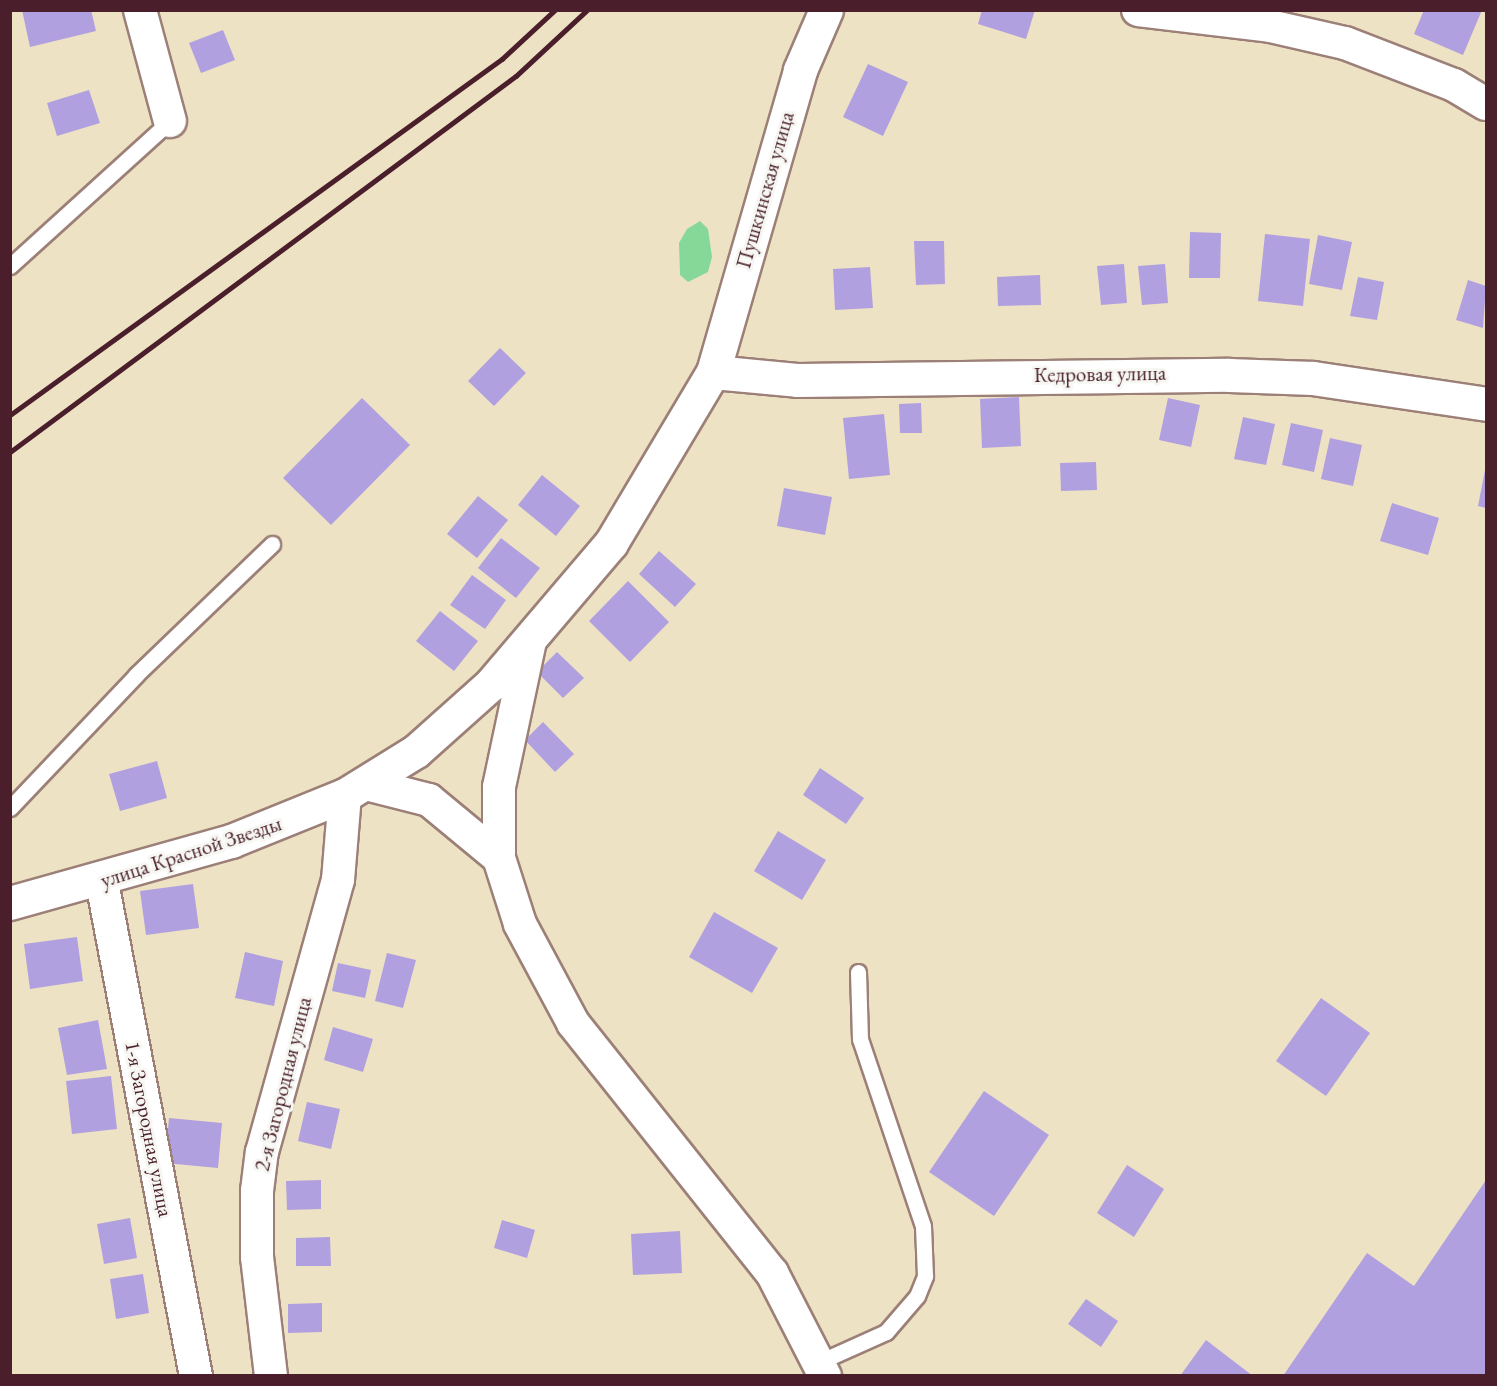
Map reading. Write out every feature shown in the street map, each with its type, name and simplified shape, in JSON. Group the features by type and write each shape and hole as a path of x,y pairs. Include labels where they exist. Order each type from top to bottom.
{"street":[{"path":"140,10 170,120"},
{"name":"Пушкинская улица","path":"530,641 611,543 713,372 801,69 826,10"},
{"path":"1138,10 1270,26 1345,43 1455,85 1486,104"},
{"name":"Кедровая улица","path":"713,372 820,380 1229,375 1313,378 1486,404"},
{"path":"530,641 502,757 499,858 520,924 573,1023 741,1231 794,1307 819,1370"},
{"name":"улица Красной Звезды","path":"10,903 102,882 231,841 356,790 458,716 530,641"},
{"path":"356,790 429,800 499,858"},
{"name":"2-я Загородная улица","path":"272,1376 258,1257 256,1191 262,1152 338,880 356,790"},
{"name":"1-я Загородная улица","path":"102,882 196,1376"}],"lane":[{"path":"10,266 170,120"},
{"path":"10,808 136,675 272,544"},
{"path":"819,1370 886,1332 917,1296 925,1276 923,1226 860,1039 858,972"}],"green space":[{"path":"700,221 708,229 712,257 708,272 688,282 680,275 679,243 687,229"}],"building":[{"path":"22,10 91,10 96,31 30,47"},
{"path":"982,10 1035,10 1026,39 978,24"},
{"path":"1424,10 1482,10 1463,55 1414,34"},
{"path":"223,30 235,60 201,73 189,43"},
{"path":"868,64 908,82 883,136 843,117"},
{"path":"89,90 100,123 57,136 47,103"},
{"path":"1190,232 1221,233 1220,278 1189,278"},
{"path":"1265,234 1310,239 1303,306 1258,301"},
{"path":"1318,235 1352,242 1342,290 1309,284"},
{"path":"914,241 944,241 945,284 916,285"},
{"path":"1124,264 1127,303 1101,305 1097,266"},
{"path":"1165,264 1168,303 1142,305 1138,266"},
{"path":"870,267 873,308 835,310 833,269"},
{"path":"1040,275 1041,305 998,306 997,277"},
{"path":"1358,277 1384,282 1377,320 1350,316"},
{"path":"1468,280 1486,286 1483,328 1456,320"},
{"path":"500,348 526,373 494,406 468,381"},
{"path":"1019,397 1021,446 982,448 980,399"},
{"path":"362,398 410,445 331,525 283,478"},
{"path":"1168,398 1200,405 1191,447 1159,440"},
{"path":"921,403 922,433 900,433 899,404"},
{"path":"884,414 890,475 849,479 843,418"},
{"path":"1243,417 1275,424 1266,465 1234,459"},
{"path":"1291,423 1323,430 1314,472 1282,465"},
{"path":"1330,438 1362,445 1353,486 1321,479"},
{"path":"1096,462 1097,490 1061,491 1060,463"},
{"path":"1486,470 1486,508 1478,506"},
{"path":"542,475 580,506 556,536 518,505"},
{"path":"784,488 832,497 825,535 777,526"},
{"path":"478,496 508,520 477,558 447,534"},
{"path":"1392,503 1439,518 1428,555 1380,541"},
{"path":"501,538 540,568 516,598 478,568"},
{"path":"659,551 696,584 675,607 639,574"},
{"path":"472,575 506,600 485,629 450,605"},
{"path":"628,581 669,622 630,662 589,621"},
{"path":"440,611 478,641 454,671 416,641"},
{"path":"557,652 584,678 563,698 537,672"},
{"path":"543,722 574,754 555,772 525,740"},
{"path":"157,761 167,798 120,811 109,774"},
{"path":"820,768 864,798 846,824 803,795"},
{"path":"778,831 826,860 802,900 754,871"},
{"path":"193,884 199,928 146,935 140,891"},
{"path":"714,912 778,948 752,993 689,957"},
{"path":"77,937 83,981 30,989 24,944"},
{"path":"245,952 283,961 274,1006 235,998"},
{"path":"387,953 416,960 403,1008 375,1001"},
{"path":"338,963 371,970 365,998 332,991"},
{"path":"1321,998 1370,1033 1326,1096 1276,1061"},
{"path":"98,1020 107,1069 67,1075 58,1028"},
{"path":"333,1027 373,1039 363,1072 324,1060"},
{"path":"111,1076 117,1129 72,1134 66,1081"},
{"path":"984,1091 1049,1135 994,1216 929,1172"},
{"path":"307,1102 340,1109 331,1149 298,1141"},
{"path":"169,1118 222,1123 218,1168 165,1163"},
{"path":"1127,1165 1164,1189 1134,1237 1097,1213"},
{"path":"321,1180 321,1209 287,1210 286,1181"},
{"path":"1486,1180 1486,1376 1283,1376 1367,1253 1414,1286"},
{"path":"130,1218 137,1258 104,1264 97,1224"},
{"path":"502,1220 535,1230 527,1258 494,1248"},
{"path":"680,1231 682,1273 633,1275 631,1234"},
{"path":"330,1237 331,1266 296,1266 296,1238"},
{"path":"143,1274 149,1313 116,1319 110,1279"},
{"path":"1086,1299 1118,1321 1101,1347 1068,1324"},
{"path":"322,1303 322,1332 288,1333 288,1304"},
{"path":"1206,1340 1253,1376 1180,1376"}],"railway":[{"path":"10,415 502,59 555,10"},
{"path":"10,452 516,76 587,10"}]}
